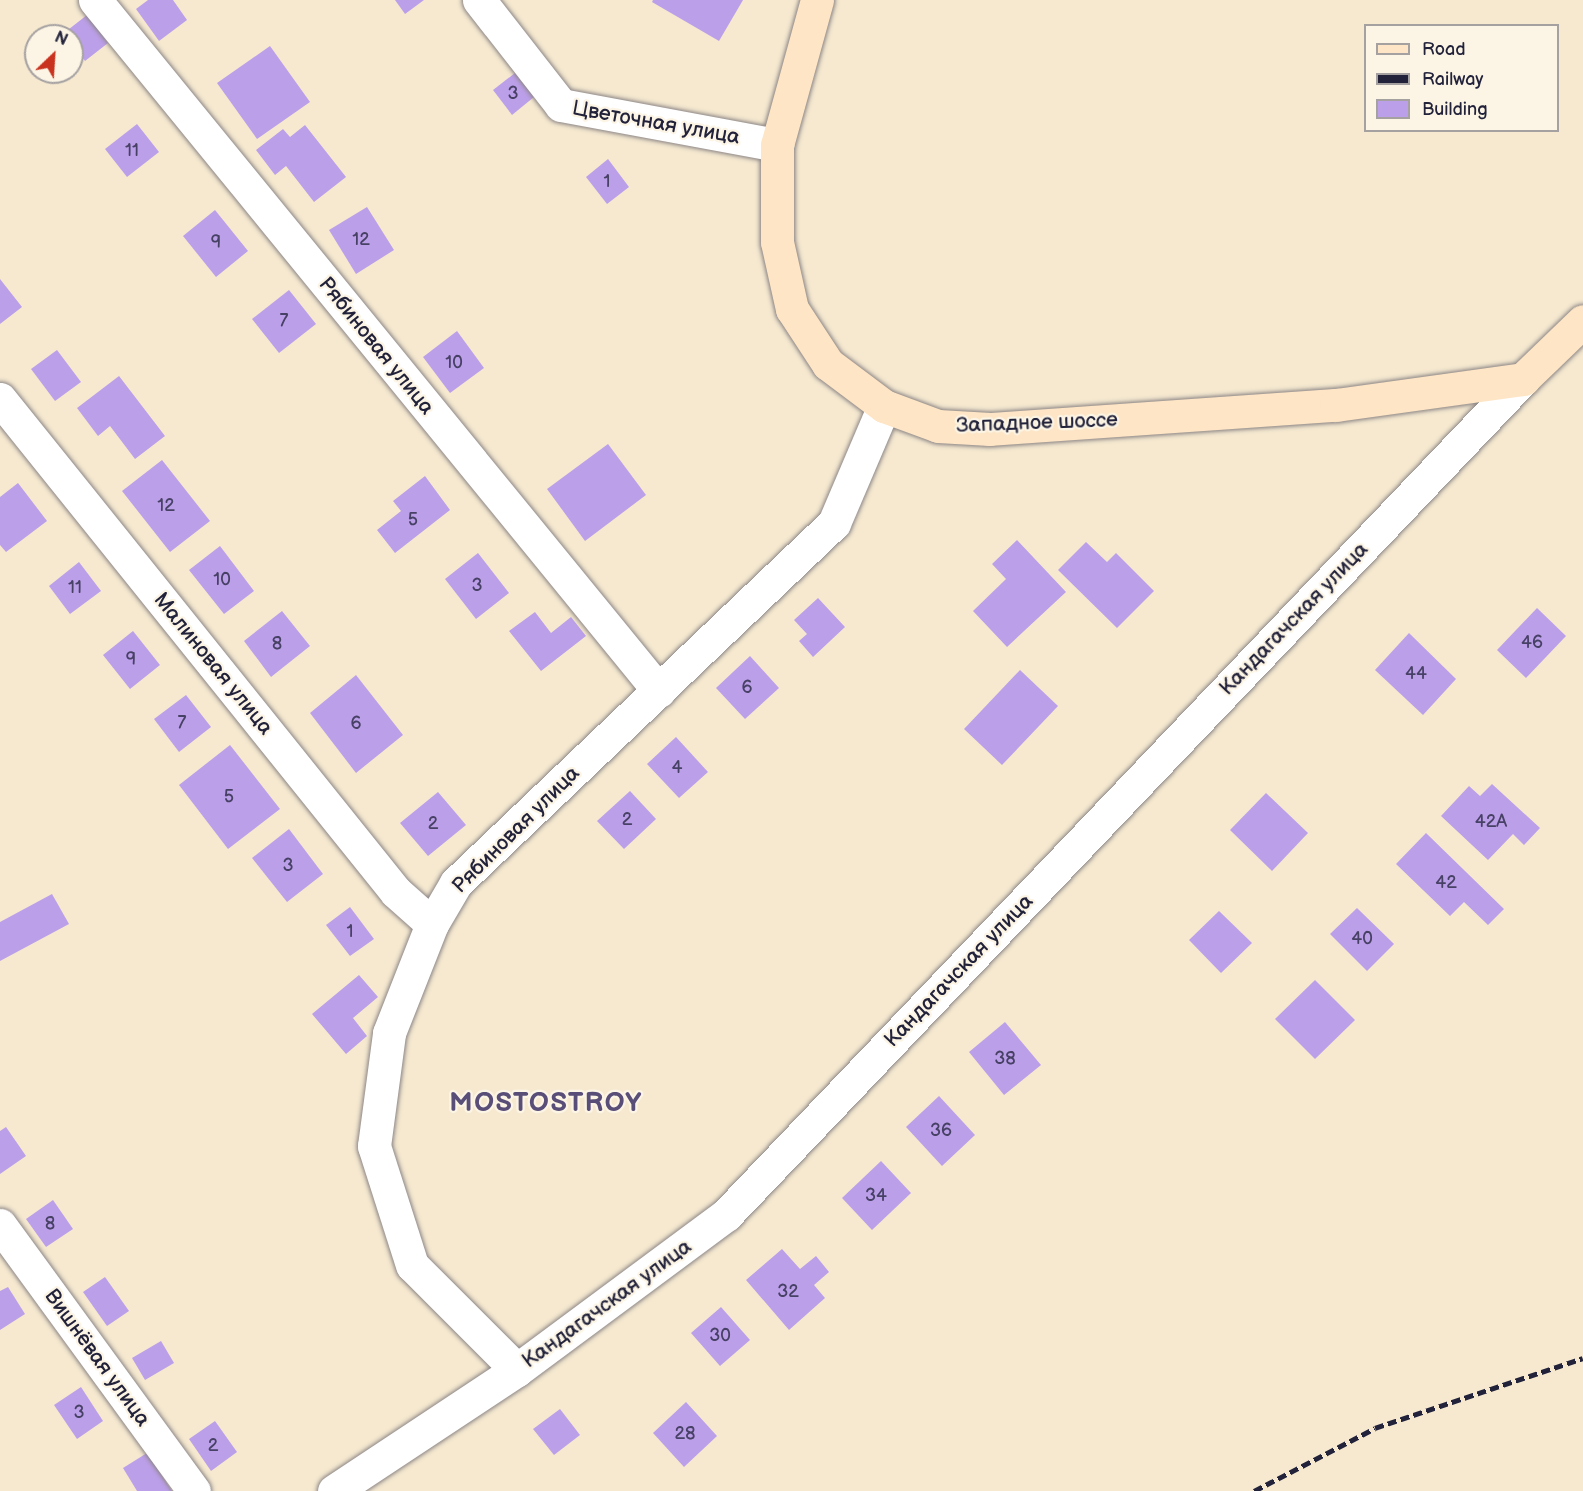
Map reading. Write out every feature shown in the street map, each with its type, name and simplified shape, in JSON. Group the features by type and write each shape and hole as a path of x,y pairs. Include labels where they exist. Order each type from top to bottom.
{"main road":[{"name":"Западное шоссе","path":"816,0 777,145 777,242 792,309 828,364 884,406 938,426 990,429 1336,405 1523,379"},
{"path":"1523,379 1583,321"}],"street":[{"name":"Рябиновая улица","path":"95,0 659,691"},
{"name":"Цветочная улица","path":"479,0 561,105 777,145"},
{"name":"Кандагачская улица","path":"334,1491 517,1370 726,1215 1523,379"},
{"name":"Малиновая улица","path":"0,399 396,892 432,924"},
{"name":"Рябиновая улица","path":"517,1370 412,1265 374,1146 389,1033 432,924 456,883 834,523 884,406"},
{"name":"Вишнёвая улица","path":"0,1225 194,1491"}],"building":[{"path":"148,0 173,0 187,20 159,41 136,9"},
{"path":"395,0 424,0 405,14"},
{"path":"653,0 743,0 719,41 652,2"},
{"path":"87,15 108,43 85,61 84,24 76,24"},
{"path":"270,46 310,102 257,139 217,83"},
{"path":"515,73 534,97 512,115 493,90"},
{"path":"137,124 159,152 127,177 105,149"},
{"path":"305,125 346,177 314,202 286,166 275,175 256,150 283,129 290,137"},
{"path":"608,159 629,187 607,204 586,177"},
{"path":"367,207 394,250 356,274 329,230"},
{"path":"215,210 248,251 216,277 183,236"},
{"path":"0,279 22,307 0,324"},
{"path":"289,290 316,324 279,353 252,319"},
{"path":"457,331 484,368 450,393 423,357"},
{"path":"57,350 81,382 55,401 31,369"},
{"path":"119,376 165,436 135,459 110,426 98,436 77,408"},
{"path":"608,444 646,495 585,541 547,489"},
{"path":"162,460 210,521 170,552 122,491"},
{"path":"425,476 450,510 395,553 377,530 401,511 393,501"},
{"path":"18,483 47,521 6,552 0,545 0,497"},
{"path":"1017,540 1066,592 1007,647 973,611 1006,579 992,564"},
{"path":"1086,542 1107,562 1116,553 1154,591 1117,628 1058,570"},
{"path":"220,546 254,591 224,614 189,570"},
{"path":"478,553 509,593 476,619 445,579"},
{"path":"79,562 101,591 70,614 49,586"},
{"path":"818,598 845,627 813,657 799,641 807,634 794,620"},
{"path":"1537,608 1566,636 1526,678 1497,650"},
{"path":"282,611 310,646 271,677 244,641"},
{"path":"535,612 551,633 571,617 586,636 541,671 509,631"},
{"path":"133,631 160,665 130,689 103,655"},
{"path":"1409,633 1456,679 1423,715 1375,670"},
{"path":"750,656 779,688 745,719 716,688"},
{"path":"1020,670 1058,706 1002,765 964,729"},
{"path":"356,675 403,735 356,773 310,713"},
{"path":"186,695 211,727 179,752 154,719"},
{"path":"676,737 708,772 679,798 647,764"},
{"path":"230,745 280,809 228,849 179,785"},
{"path":"1492,784 1540,828 1524,845 1513,834 1488,860 1441,816 1469,786 1480,796"},
{"path":"630,791 656,819 624,849 597,821"},
{"path":"438,792 466,825 428,856 400,823"},
{"path":"1266,793 1308,833 1272,871 1230,830"},
{"path":"289,829 323,874 287,902 252,858"},
{"path":"1426,833 1504,909 1488,925 1464,902 1450,916 1396,864"},
{"path":"52,894 69,924 0,961 0,922"},
{"path":"350,907 374,939 350,956 326,925"},
{"path":"1357,908 1394,944 1367,971 1330,934"},
{"path":"1219,911 1252,943 1221,973 1189,940"},
{"path":"359,975 378,997 353,1018 367,1036 346,1054 312,1014"},
{"path":"1315,980 1355,1020 1315,1059 1275,1019"},
{"path":"1005,1022 1041,1065 1004,1095 969,1052"},
{"path":"939,1096 975,1135 942,1166 906,1127"},
{"path":"6,1127 26,1156 0,1174 0,1131"},
{"path":"881,1161 911,1193 872,1230 842,1198"},
{"path":"53,1200 73,1229 46,1247 26,1219"},
{"path":"782,1249 800,1269 816,1256 829,1272 814,1285 825,1298 789,1330 746,1280"},
{"path":"105,1277 129,1311 107,1326 83,1292"},
{"path":"8,1287 25,1314 0,1330 0,1291"},
{"path":"721,1307 750,1340 720,1366 691,1333"},
{"path":"161,1341 174,1363 145,1380 132,1358"},
{"path":"81,1387 103,1421 77,1439 54,1405"},
{"path":"686,1402 717,1436 684,1467 653,1433"},
{"path":"560,1409 580,1435 554,1455 533,1429"},
{"path":"215,1421 237,1452 211,1471 189,1439"},
{"path":"147,1453 172,1491 137,1491 123,1468"}],"railway":[{"path":"1254,1491 1375,1428 1583,1358"}],"district":[{"name":"MOSTOSTROY","path":"546,1104"}]}
